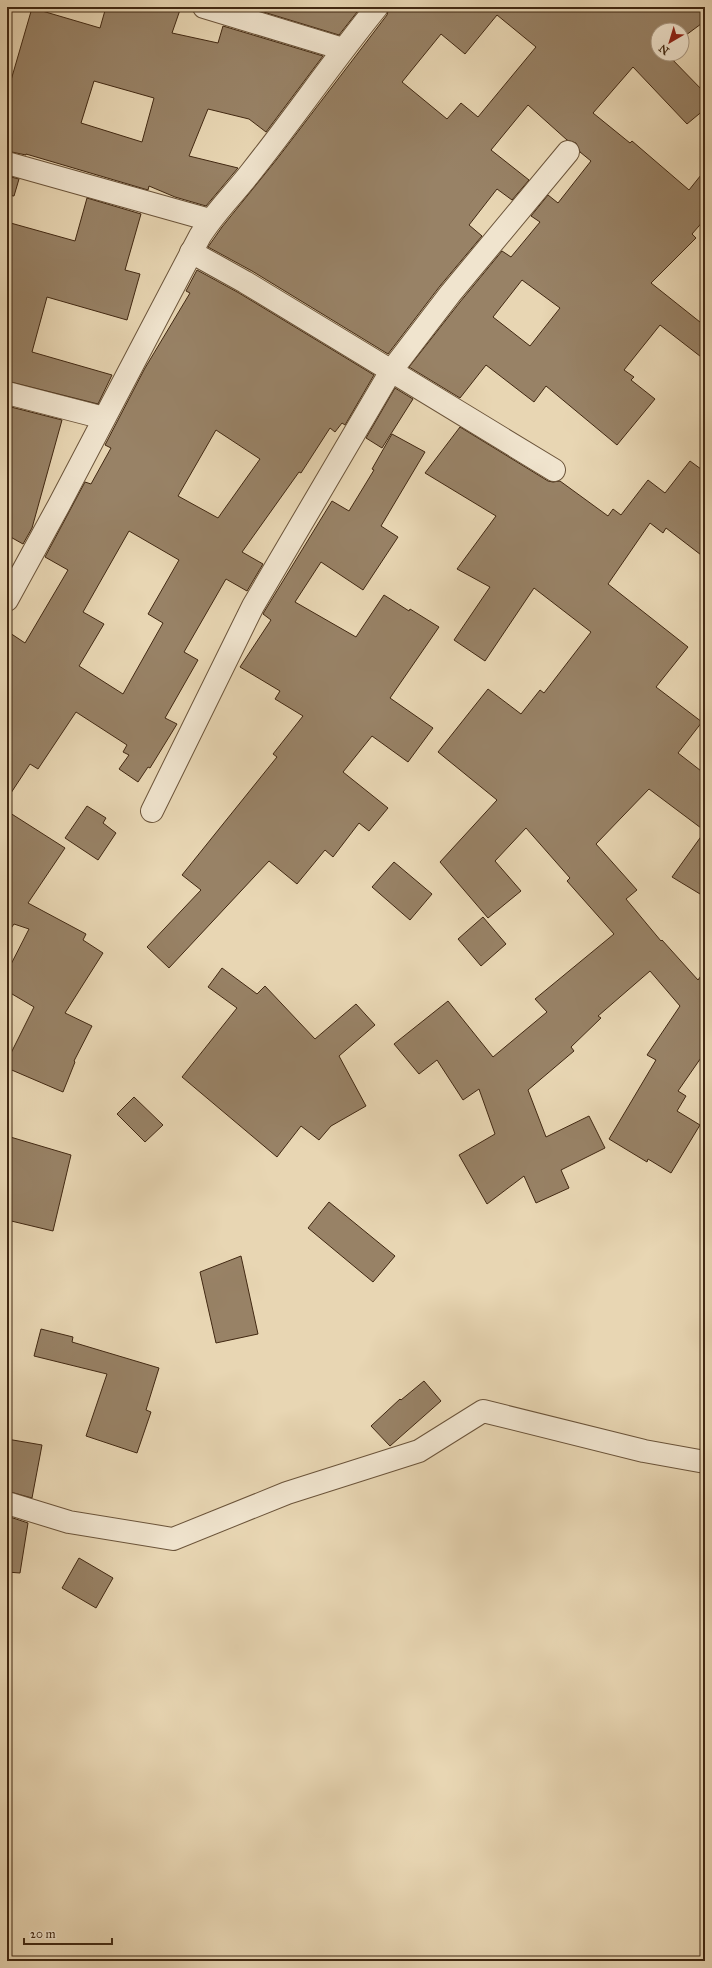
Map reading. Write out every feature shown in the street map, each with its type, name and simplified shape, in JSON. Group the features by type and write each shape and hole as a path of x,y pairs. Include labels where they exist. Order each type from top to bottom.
{"street":[{"path":"7,600 191,252 210,220 251,172 343,49 377,7"},
{"path":"209,8 343,49"},
{"path":"152,811 253,606 391,371 450,294 568,152"},
{"path":"7,163 210,220"},
{"path":"191,252 245,282 554,470"},
{"path":"7,393 104,418"},
{"path":"7,1503 69,1522 173,1540 287,1493 419,1452 483,1411 644,1451 705,1462"}],"building":[{"path":"106,7 181,7 172,33 218,43 223,26 323,56 266,132 249,119 208,109 189,156 238,168 206,206 175,197 149,186 148,190 26,154 7,151 7,94 32,8 100,28","holes":["94,81 154,98 142,142 81,123"]},
{"path":"247,7 361,7 339,35"},
{"path":"389,7 705,7 705,21 690,32 690,22 650,22 650,62 675,62 705,93 705,109 687,124 633,67 593,113 630,143 632,141 689,190 705,170 705,219 692,234 696,238 651,283 705,326 705,360 660,325 624,370 634,377 631,380 655,399 617,445 546,386 534,402 486,365 460,398 409,367 502,251 511,257 540,222 531,216 548,195 558,203 591,161 580,152 576,143 567,140 528,105 491,150 529,180 512,200 497,189 469,225 482,236 440,286 388,354 252,271 208,247 222,227 277,159 387,15","holes":["497,15 536,47 478,117 461,103 447,119 402,82 441,34 465,54","522,280 560,308 530,346 493,317"]},
{"path":"7,176 19,179 14,196 7,195"},
{"path":"87,198 141,214 125,270 140,274 127,320 47,297 32,352 112,375 98,404 7,381 7,222 75,241"},
{"path":"197,270 239,293 374,375 345,425 342,423 335,432 330,428 301,473 299,472 242,552 263,564 247,591 226,579 184,652 198,660 165,718 177,724 150,768 148,767 138,782 119,769 129,755 123,752 127,745 76,712 38,769 30,764 7,799 7,631 25,643 68,570 45,557 85,482 91,484 111,448 105,445 145,368 190,293 186,291","holes":["216,430 260,459 218,518 178,496","129,531 179,560 148,614 163,623 123,694 79,666 104,624 83,612"]},
{"path":"395,388 413,399 382,448 366,438"},
{"path":"7,406 62,420 32,528 23,544 7,535"},
{"path":"460,427 548,481 560,481 608,516 613,509 621,515 648,480 665,493 690,461 705,472 705,558 666,528 663,533 650,523 608,584 688,647 656,687 702,722 678,753 705,774 705,831 649,789 596,844 637,890 626,899 661,941 662,940 698,980 705,970 705,1052 678,1091 686,1096 677,1111 700,1125 671,1173 648,1159 647,1162 609,1139 656,1060 647,1055 680,1006 650,971 598,1016 601,1018 571,1047 574,1051 528,1090 546,1137 589,1116 605,1148 561,1170 569,1188 536,1203 524,1176 487,1204 459,1155 495,1134 479,1089 463,1100 437,1060 419,1074 394,1044 448,1001 493,1057 547,1012 535,999 614,934 567,881 570,878 526,828 495,861 521,891 488,918 440,862 497,800 438,752 488,689 521,714 540,690 544,693 591,632 534,588 485,661 454,640 490,587 457,569 496,516 425,473"},
{"path":"392,434 425,452 381,526 398,537 363,590 321,562 295,602 356,637 384,595 409,611 410,609 439,627 390,698 433,728 408,762 372,736 343,772 388,808 369,831 359,823 333,857 325,850 297,884 269,861 169,968 147,947 201,890 182,875 277,757 273,754 303,716 275,699 280,691 240,667 271,620 263,614 264,612 332,501 349,511 374,470 372,469"},
{"path":"87,806 106,818 103,823 116,833 98,860 65,838"},
{"path":"7,811 65,848 28,903 86,934 83,940 103,953 65,1013 92,1026 74,1061 75,1062 63,1092 7,1068 7,1061 34,1007 7,991 7,972 29,929 14,924 7,934"},
{"path":"705,831 705,897 672,877"},
{"path":"394,862 432,894 410,920 372,887"},
{"path":"483,917 506,944 481,966 458,939"},
{"path":"222,968 257,994 265,986 315,1039 356,1004 375,1025 339,1056 366,1106 331,1126 319,1140 301,1126 277,1157 182,1077 237,1008 208,987"},
{"path":"134,1097 163,1125 145,1142 117,1114"},
{"path":"7,1136 71,1155 53,1231 7,1220"},
{"path":"329,1202 395,1256 373,1282 308,1228"},
{"path":"241,1256 258,1334 216,1343 200,1272"},
{"path":"41,1329 73,1337 72,1342 159,1368 146,1410 151,1412 137,1453 86,1436 107,1374 34,1356"},
{"path":"424,1381 441,1401 390,1446 371,1426 400,1399 401,1400"},
{"path":"7,1439 42,1445 32,1498 7,1491"},
{"path":"7,1516 28,1523 20,1573 7,1572"},
{"path":"79,1558 113,1578 96,1608 62,1588"}]}
